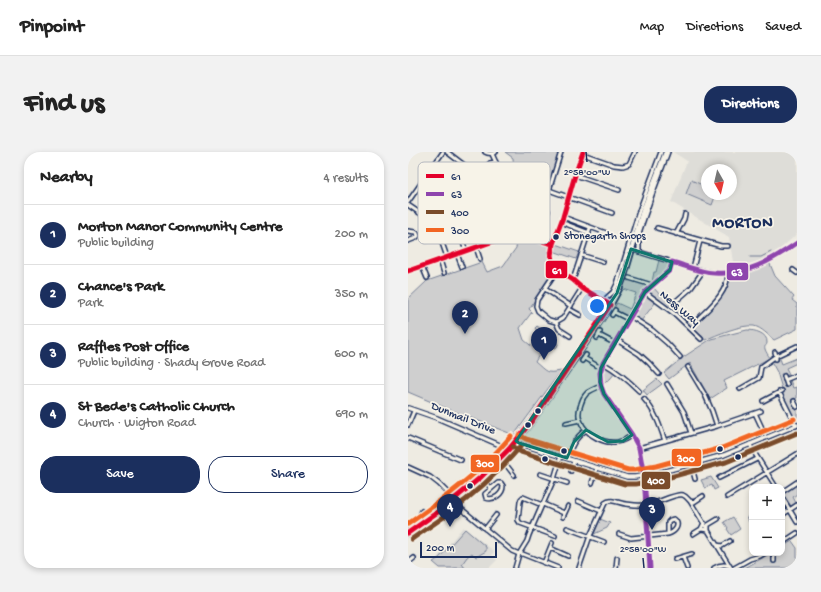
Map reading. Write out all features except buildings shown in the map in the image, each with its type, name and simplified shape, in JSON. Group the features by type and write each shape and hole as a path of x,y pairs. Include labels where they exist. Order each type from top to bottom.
{"main road":[{"path":"408,533 453,500 501,458 531,422 565,372 617,293 643,211 667,152"}],"street":[{"path":"436,162 443,152"},
{"path":"447,152 460,162"},
{"path":"485,152 492,154 496,152"},
{"path":"550,187 561,152"},
{"path":"610,305 582,288 557,270 551,255 553,244 564,217 575,175 583,153 614,165 623,166 629,164 635,152"},
{"path":"604,301 613,292 617,284 639,211 661,152"},
{"path":"639,252 640,230 667,152"},
{"path":"492,154 496,162"},
{"path":"575,175 619,190"},
{"path":"418,189 408,204 418,211"},
{"path":"550,190 612,213"},
{"path":"676,234 685,214"},
{"path":"564,217 606,233"},
{"path":"561,222 589,233"},
{"path":"572,280 590,228"},
{"path":"657,228 700,241 721,246 728,246"},
{"path":"408,231 416,233 418,236 408,241"},
{"path":"693,268 700,241"},
{"path":"631,249 703,271 728,274 750,270 764,264 797,243"},
{"path":"442,244 447,257"},
{"path":"464,244 466,250"},
{"path":"408,271 484,244"},
{"path":"476,247 480,260"},
{"path":"457,254 462,268"},
{"path":"581,255 603,262"},
{"path":"440,260 444,273"},
{"path":"650,568 644,476 639,448 632,434 604,394 600,379 603,363 630,316 645,292 670,270 672,262"},
{"path":"422,266 426,278"},
{"path":"557,270 537,300 536,306 538,311 549,320 556,322 563,318 582,288"},
{"path":"793,270 797,274"},
{"path":"675,302 691,288 703,271"},
{"path":"698,319 721,294 726,286 728,274"},
{"path":"629,278 652,285"},
{"path":"545,289 580,315"},
{"name":"Ness Way","path":"645,292 676,315 701,339"},
{"path":"614,312 628,320"},
{"path":"630,316 652,330 680,357"},
{"path":"556,322 559,329 570,336"},
{"path":"599,335 614,343"},
{"path":"617,340 639,354 659,374"},
{"path":"740,389 759,378 761,367 776,355 797,346"},
{"path":"584,358 601,368"},
{"path":"603,363 617,371 639,391"},
{"path":"688,367 705,395 717,426"},
{"path":"785,380 797,375"},
{"path":"784,376 787,385"},
{"path":"667,384 684,412 691,433"},
{"path":"601,386 590,391 584,398 580,407 580,420 586,430 599,439 608,442 623,441 632,434"},
{"path":"516,441 523,445 574,461 635,478 657,471 724,455 796,426 780,392 763,401"},
{"path":"644,399 656,416 665,441"},
{"path":"794,401 797,405"},
{"name":"Dunmail Drive","path":"408,408 437,418 509,449"},
{"path":"408,425 414,410"},
{"path":"639,448 717,426 761,411"},
{"path":"755,413 762,428"},
{"path":"566,423 580,420"},
{"path":"567,458 574,442 586,430"},
{"path":"408,438 461,460"},
{"path":"750,444 757,459 774,484"},
{"path":"727,497 797,454"},
{"path":"515,568 554,479 561,456"},
{"path":"501,458 514,475"},
{"path":"720,478 757,459"},
{"path":"571,471 574,461"},
{"path":"691,463 695,479"},
{"path":"408,468 430,477 439,484 453,500 512,551 558,568"},
{"path":"592,483 597,468"},
{"path":"540,474 567,483"},
{"path":"481,477 491,488"},
{"path":"785,490 797,482"},
{"path":"498,483 501,483 503,486 502,492 494,499 488,500 485,497 485,494 491,488 498,483"},
{"path":"579,568 590,536 605,503 610,501 645,505 654,504 678,495 683,495 690,501 731,567"},
{"path":"693,506 694,502 703,496"},
{"path":"555,531 554,536 520,523 519,508 521,499 523,498 564,513"},
{"path":"578,501 601,511"},
{"path":"690,501 694,502"},
{"path":"785,502 797,522"},
{"path":"646,511 654,504"},
{"path":"785,513 797,505"},
{"path":"563,518 568,506"},
{"path":"408,524 419,516 422,511"},
{"path":"485,529 496,515"},
{"path":"619,534 631,538 668,534 676,530 677,521 674,519 668,522 668,534"},
{"path":"708,525 718,519"},
{"path":"703,523 708,525"},
{"path":"693,534 701,529 703,523"},
{"path":"708,525 708,530"},
{"path":"567,528 604,542"},
{"path":"701,529 708,530"},
{"path":"785,541 797,533"},
{"path":"717,545 722,546 730,541"},
{"path":"544,563 552,543"},
{"path":"719,565 721,562 722,546"},
{"path":"550,548 568,556"},
{"path":"675,559 692,554"},
{"path":"714,568 719,565 731,567 750,558 760,556"},
{"path":"774,556 774,561"},
{"path":"684,557 687,568"},
{"path":"408,563 414,558"},
{"path":"616,568 617,558"}],"highlighted area":[{"path":"631,249 672,262 670,270 645,292 601,368 600,382 604,394 632,435 623,441 608,442 586,430 574,442 567,458 516,441 617,293"}],"shaded area":[{"path":"505,152 560,152 553,170 550,184 550,162 513,162 513,158"},
{"path":"673,152 797,152 797,234 781,248 761,260 734,268 729,237 671,202 687,161"},
{"path":"691,180 701,184 701,200 714,200 712,205 686,194"},
{"path":"517,244 548,245 548,257 555,270 529,309 532,312 520,328 524,340 540,353 535,362 546,371 561,371 514,435 408,392 408,299 427,281 482,262 487,272 503,266 516,248"},
{"path":"556,244 579,252 576,259 553,251"},
{"path":"659,260 668,265 668,269 652,282 654,272 656,272"},
{"path":"770,264 775,276 794,297 792,300 797,304 797,329 774,340 760,328 749,326 729,330 705,340 699,332 697,332 678,314 648,292 653,287 661,296 665,293 682,313 687,311 697,322 705,316 705,313 720,299 731,276 745,273"},
{"path":"625,280 630,280 648,286 640,294 627,317 617,312 614,308 617,303 630,309 636,293 623,289"},
{"path":"645,296 655,303 641,321 634,317 634,314"},
{"path":"537,326 558,344 557,347 554,348 542,334 537,331 535,328"},
{"path":"747,330 757,331 763,334 767,340 765,349 770,358 724,381 727,388 710,399 690,363 669,379 664,373 682,358 711,339"},
{"path":"779,356 782,364 797,358 797,363 786,368 789,374 786,376 785,373 781,374 786,387 790,385 790,380 793,388 797,387 797,398 791,400 797,411 796,423 782,393 783,392 777,372 771,361 773,359 776,362 779,360"},
{"path":"604,366 610,368 615,373 603,384 602,377"},
{"path":"657,379 662,384 647,395 643,390"},
{"path":"711,477 718,488 714,490 712,485 705,488 701,480"},
{"path":"797,484 797,494 793,497 796,503 791,506 785,497 785,492"},
{"path":"733,517 740,529 731,535 724,522"},
{"path":"600,519 610,523 607,528 594,534"},
{"path":"463,527 494,551 492,555 497,560 489,568 451,568 438,557"},
{"path":"465,529 486,547 486,551 476,557 472,553 467,557 462,564 465,568 440,568 433,562 439,558"},
{"path":"792,541 797,548 797,568 745,568 766,556 785,556 785,545"}],"waterway":[{"path":"750,257 761,257 771,252"}],"transit line":[{"name":"61","path":"583,152 553,244 551,255 557,270 573,280 582,288 610,305"},
{"name":"63","path":"672,262 714,273 737,272 758,266 797,243"},
{"name":"61","path":"408,271 485,244"},
{"name":"63","path":"650,568 644,476 639,448 604,394 601,386 600,373 603,363 645,292 670,270 672,262"},
{"name":"61","path":"408,533 442,509 481,477 509,449 531,422 610,305"},
{"name":"300","path":"519,435 526,439 628,470 634,470 656,466 722,448 794,419"},
{"name":"400","path":"513,447 521,452 625,484 636,484 659,480 726,462 797,433"},
{"name":"300","path":"408,524 475,473 511,436"},
{"name":"400","path":"412,539 466,500 495,474 521,446"}],"place":[{"name":"Stonegarth Shops","path":"556,237"},
{"name":"Chance's Park","path":"465,334"},
{"name":"Morton Manor Community Centre","path":"544,360"},
{"name":"St Bede's Catholic Church","path":"450,527"},
{"name":"Raffles Post Office","path":"652,530"}],"district":[{"name":"MORTON","path":"743,224"}]}
